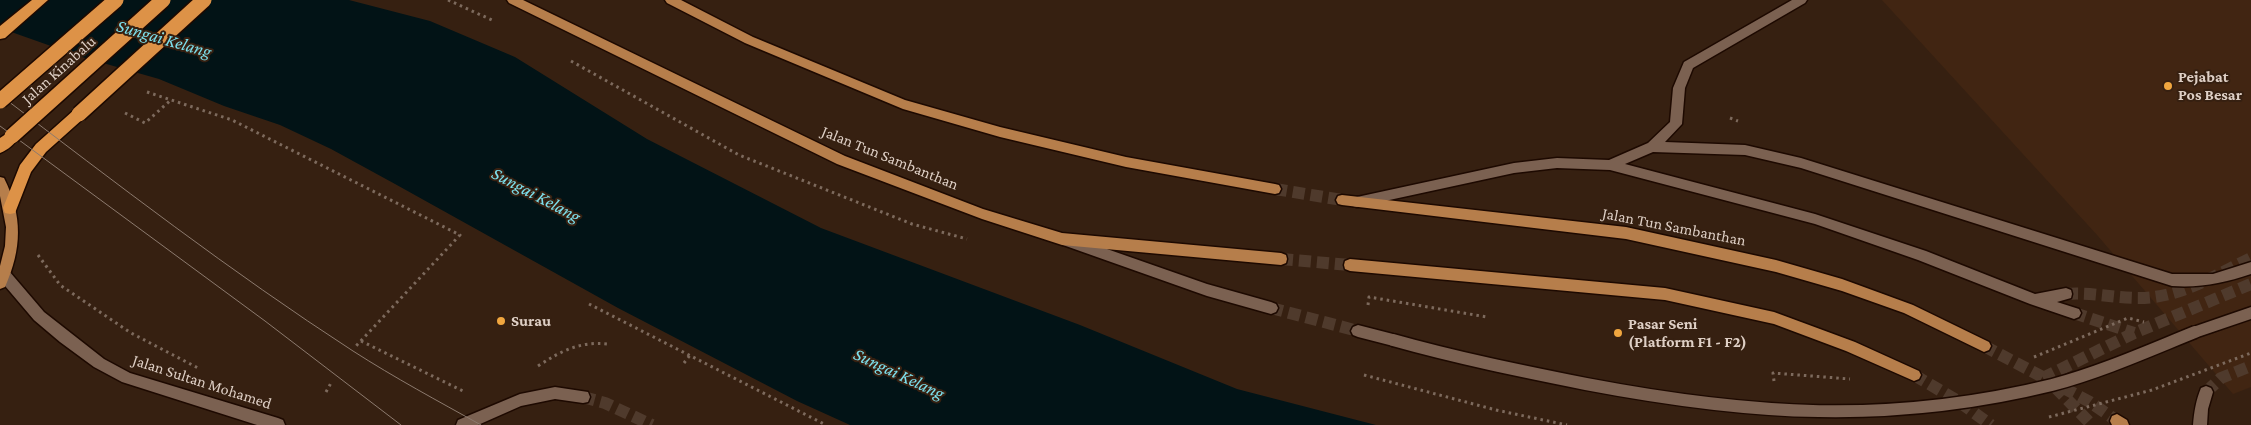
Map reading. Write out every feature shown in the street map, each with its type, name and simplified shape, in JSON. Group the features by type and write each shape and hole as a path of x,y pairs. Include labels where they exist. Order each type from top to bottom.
{"highway":[{"path":"0,34 41,0"},
{"name":"Jalan Kinabalu","path":"0,101 116,0"},
{"name":"Jalan Kinabalu","path":"0,147 163,0"},
{"path":"10,208 25,169 41,148 204,0"}],"main road":[{"name":"Jalan Tun Sambanthan","path":"512,0 841,160 982,214 1062,239 1281,259"},
{"path":"671,0 749,40 903,104 1000,132 1126,162 1275,189"},
{"path":"0,182 10,208 12,229 10,251 2,279"},
{"name":"Jalan Tun Sambanthan","path":"1348,201 1626,233 1776,266 1842,285 1908,309 1984,346"},
{"path":"1350,265 1666,294 1774,318 1850,346 1914,375"}],"street":[{"path":"1610,166 1652,147 1676,124 1679,88 1688,65 1801,0"},
{"path":"1652,147 1745,150 1801,163 2159,277 2196,283 2217,280 2251,268"},
{"path":"1348,201 1514,168 1557,163 1610,166 1816,219 1921,254 2036,300 2074,313"},
{"path":"1062,239 1208,290 1271,308"},
{"name":"Jalan Sultan Mohamed","path":"2,279 39,316 65,338 127,378 170,393 278,425"},
{"path":"2036,300 2066,294"},
{"path":"1360,332 1478,363 1700,405 1778,412 1863,413 1924,409 1975,401 2090,374 2195,332 2251,313"},
{"path":"2200,425 2201,409 2206,392"},
{"path":"462,425 520,400 555,393 584,397"}],"path":[{"path":"146,92 232,120 460,235 356,346"},
{"path":"123,112 144,122 172,99"},
{"path":"33,248 60,285 131,334 202,370"},
{"path":"1360,332 1369,297 1486,317"},
{"path":"589,304 826,425"},
{"path":"2029,359 2128,318 2147,322"},
{"path":"360,341 468,393"},
{"path":"537,367 570,346 591,341 608,344"},
{"path":"2047,418 2155,389 2205,372 2251,353"},
{"path":"684,363 690,355"},
{"path":"1778,412 1773,373 1850,379"},
{"path":"1364,375 1496,410 1567,425"},
{"path":"326,392 331,383"}],"shaded area":[{"path":"1882,0 2251,0 2251,387 2233,394 2098,236"}],"water":[{"name":"Sungai Kelang","path":"0,0 349,0 430,21 515,57 647,139 821,228 1080,325 1237,389 1376,425 850,425 797,401 618,308 331,149 280,125 224,106 159,79 82,57 0,28"}],"tunnel":[{"path":"1275,189 1342,200"},
{"path":"2066,294 2139,298 2154,297 2183,290 2251,258"},
{"path":"1281,259 1350,265"},
{"path":"2134,333 2251,284"},
{"path":"1271,308 1358,331"},
{"path":"2074,313 2134,333"},
{"path":"2043,378 2134,333"},
{"path":"1984,346 2090,402 2117,421"},
{"path":"2206,392 2221,378 2251,366"},
{"path":"1914,375 1958,401 1991,425"},
{"path":"2055,387 2092,425"},
{"path":"583,397 605,403 652,425"}],"tram line":[{"path":"0,95 174,226 308,321 385,371 481,425"},
{"path":"0,126 265,321 401,425"}],"place":[{"name":"Pejabat Pos Besar","path":"2168,86"},
{"name":"Surau","path":"501,321"},
{"name":"Pasar Seni (Platform F1 - F2)","path":"1618,333"}]}
